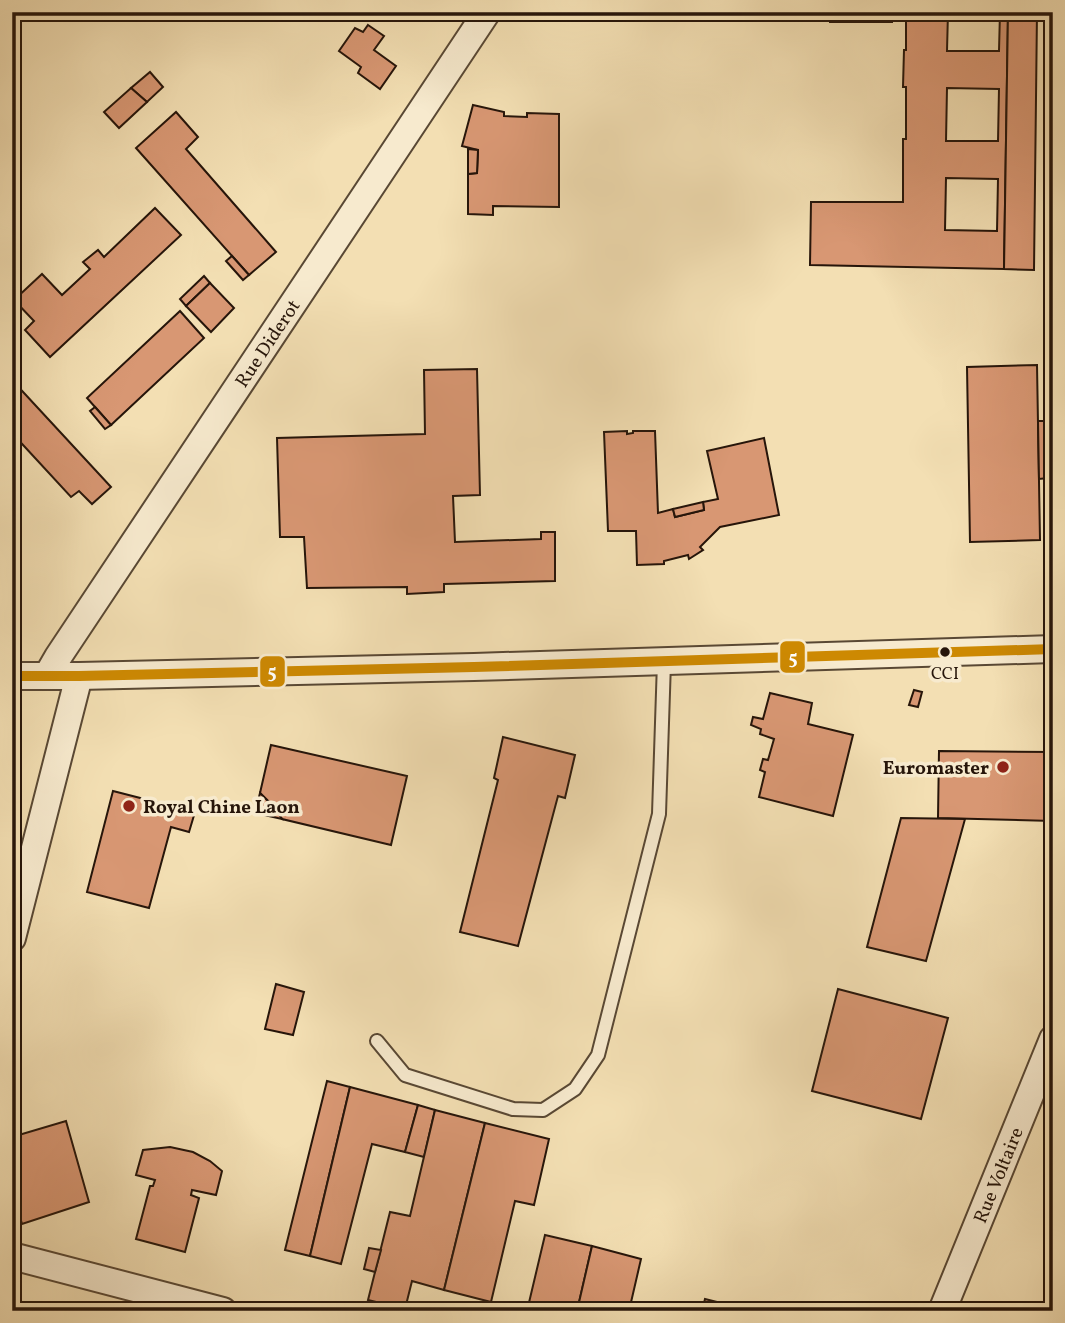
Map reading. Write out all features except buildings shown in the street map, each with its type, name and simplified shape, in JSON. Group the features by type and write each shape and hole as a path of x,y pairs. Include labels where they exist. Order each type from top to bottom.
{"street":[{"name":"Rue Diderot","path":"47,676 487,12"},
{"path":"12,676 79,677 664,662 1053,649"},
{"path":"12,938 79,677"},
{"name":"Rue Voltaire","path":"942,1311 1053,1039"},
{"path":"12,1256 223,1311"}],"lane":[{"path":"376,1041 404,1075 513,1109 543,1110 575,1089 598,1055 659,814 664,662"}],"transit line":[{"name":"5","path":"12,676 474,667 1053,649"}],"place":[{"name":"CCI","path":"945,652"},
{"name":"Euromaster","path":"1003,767"},
{"name":"Royal Chine Laon","path":"129,806"}]}
